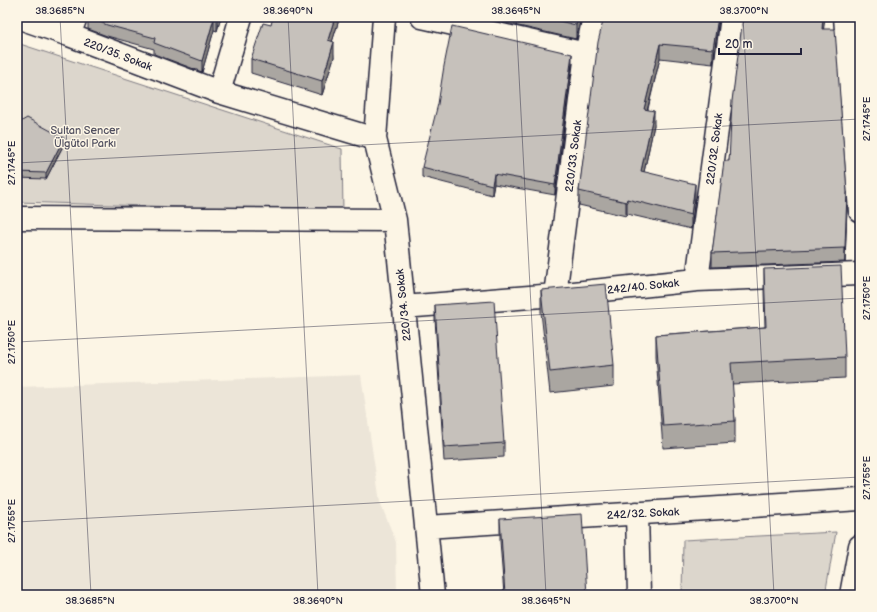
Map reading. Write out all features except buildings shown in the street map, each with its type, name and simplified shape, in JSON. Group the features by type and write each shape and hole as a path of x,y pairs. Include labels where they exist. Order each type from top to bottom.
{"street":[{"name":"220/35. Sokak","path":"17,17 73,26 219,92 375,139"},
{"path":"219,92 240,17"},
{"name":"220/34. Sokak","path":"384,17 375,139 395,220 433,595"},
{"path":"422,17 586,54"},
{"name":"220/33. Sokak","path":"555,295 586,54 594,17"},
{"name":"220/32. Sokak","path":"697,280 732,17"},
{"path":"845,17 860,211"},
{"path":"17,218 395,220"},
{"name":"242/40. Sokak","path":"403,307 555,295 697,280 860,274"},
{"name":"242/32. Sokak","path":"426,527 860,499"},
{"path":"637,513 639,595"},
{"path":"851,595 860,546"}],"shaded area":[{"path":"361,375 380,502 396,542 397,595 17,595 17,387"}],"green space":[{"name":"Sultan Sencer Ülgütol Parkı","path":"17,43 342,149 343,212 17,202"},
{"path":"836,532 825,595 682,595 683,540"}]}
